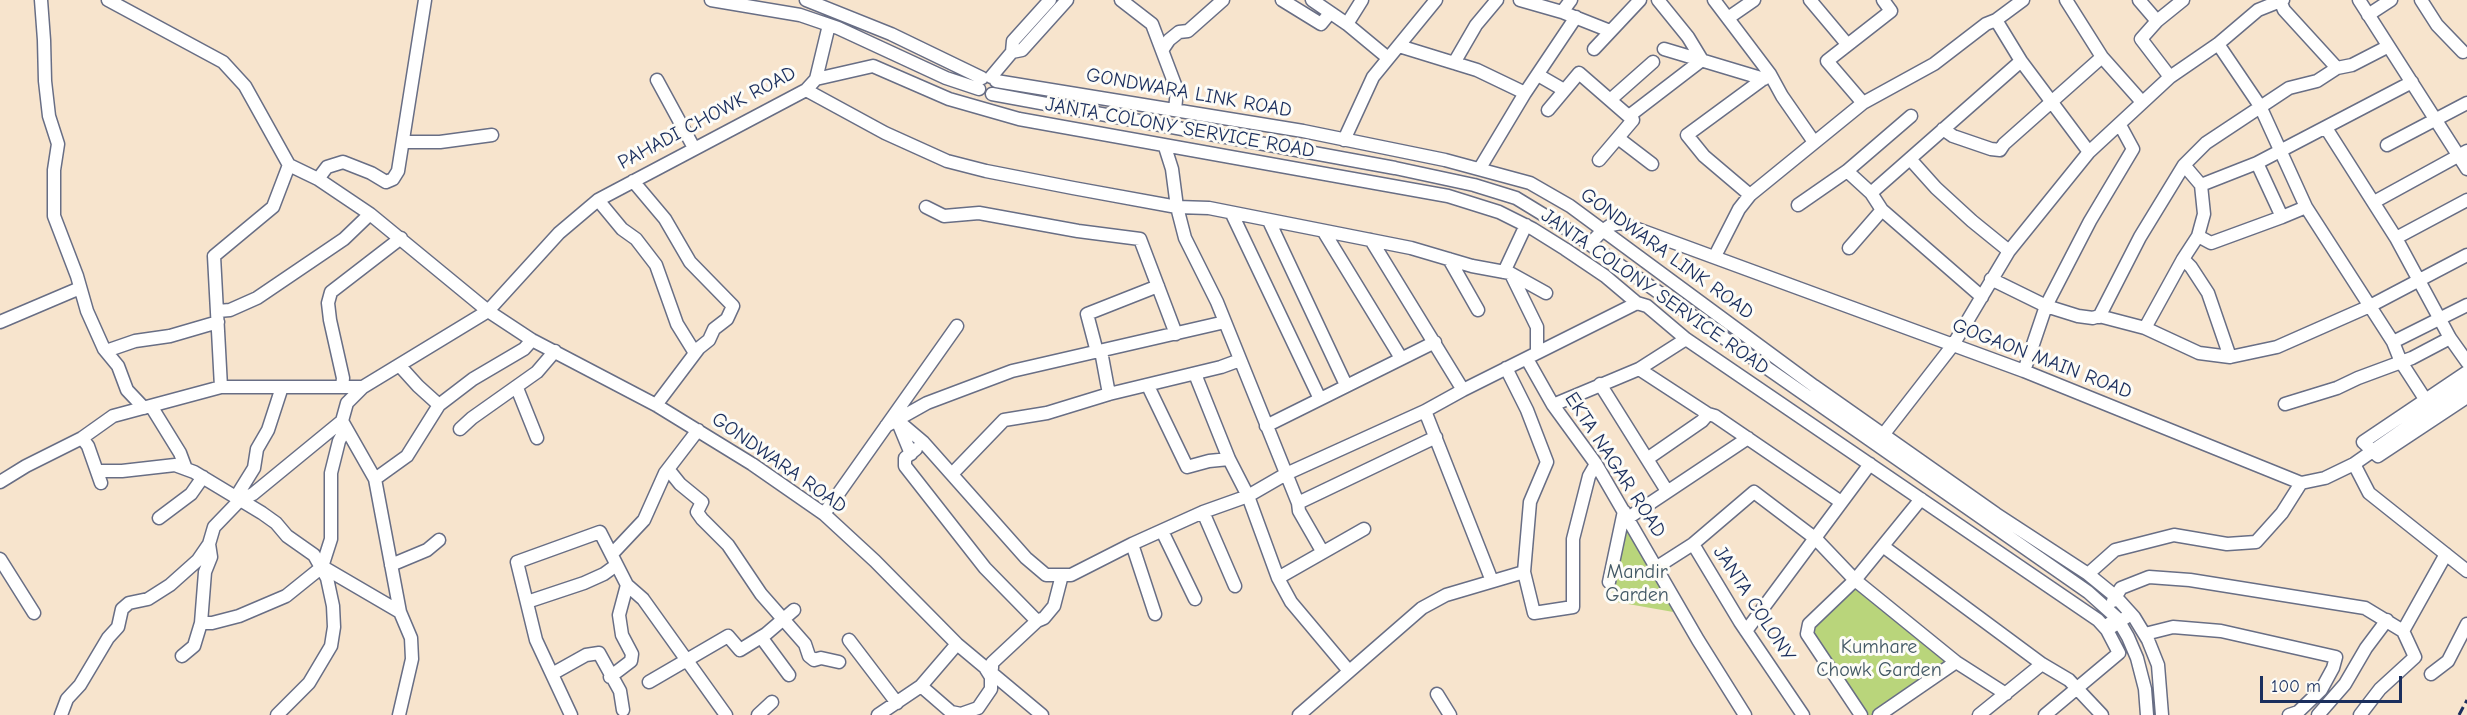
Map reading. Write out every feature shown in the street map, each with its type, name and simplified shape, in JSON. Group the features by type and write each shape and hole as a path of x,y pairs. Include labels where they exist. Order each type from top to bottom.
{"street":[{"path":"40,0 45,81 50,116 58,144 54,170 54,216 87,311 105,351 118,366 127,390 148,407 180,453 186,469"},
{"path":"108,0 222,62 245,86 289,165 273,207 214,256 222,387"},
{"path":"318,179 327,167 343,162 371,173 386,182 393,179 398,171 425,0"},
{"path":"711,0 800,15 829,25 946,78 988,86"},
{"path":"806,0 891,34 988,86"},
{"path":"982,109 988,86 1012,52 1013,41 1050,0"},
{"path":"1012,52 1022,50 1067,0"},
{"path":"1121,0 1152,24 1177,90 1175,110"},
{"path":"1163,49 1169,40 1179,32 1188,31 1224,0"},
{"path":"1282,0 1321,24 1330,13"},
{"path":"1311,0 1347,24 1388,58"},
{"path":"1347,24 1362,0"},
{"path":"1344,140 1373,77 1436,0"},
{"path":"1454,63 1476,25 1497,0"},
{"path":"1520,0 1562,12 1610,31"},
{"path":"1562,12 1571,0"},
{"path":"1594,49 1640,0"},
{"path":"1658,0 1688,37 1702,60"},
{"path":"1714,0 1814,142"},
{"path":"1728,18 1754,0"},
{"path":"1810,0 1847,44"},
{"path":"1863,103 1827,61 1891,11 1883,0"},
{"path":"1715,256 1739,209 1750,195 1863,103 1934,64 2022,0"},
{"path":"2066,0 2102,57 2142,102"},
{"path":"2139,0 2157,21"},
{"path":"2170,77 2141,39 2157,21 2183,0"},
{"path":"2359,0 2387,47 2393,51 2435,118 2463,153 2467,169"},
{"path":"2368,15 2391,0"},
{"path":"2421,0 2437,25 2463,52"},
{"path":"1883,435 1953,345 2009,250 2089,152 2170,77 2218,44 2255,5 2282,1 2284,10 2337,68"},
{"path":"1480,168 1525,93 1576,18"},
{"path":"1996,20 2021,61 2089,152"},
{"path":"816,79 829,25"},
{"path":"2218,44 2260,106 2306,207 2393,342 2401,362 2425,399"},
{"path":"1399,46 1477,70 1525,93"},
{"path":"2099,317 2140,237 2184,165 2206,143 2289,88 2317,81 2337,68 2352,65 2387,47"},
{"path":"1664,49 1767,77"},
{"path":"1943,129 1953,136 2000,150 2102,57"},
{"path":"1629,116 1702,60"},
{"path":"1870,193 2021,61"},
{"path":"1610,100 1653,62"},
{"name":"PAHADI CHOWK ROAD","path":"363,387 488,311 559,233 598,200 806,90 816,79 873,66 949,99 982,109"},
{"path":"1548,110 1579,73 1629,116 1633,120 1599,160"},
{"path":"1538,75 1564,90"},
{"path":"1750,195 1704,156 1687,135 1767,77"},
{"path":"657,80 694,148"},
{"path":"2201,185 2257,163 2412,82"},
{"name":"GONDWARA LINK ROAD","path":"988,86 1175,110 1344,140 1480,168 1530,183 1570,206 1883,435 1996,514 2088,574 2115,596 2145,634 2158,665 2162,715"},
{"name":"GONDWARA LINK ROAD","path":"988,86 1474,185 1516,198 1590,244 2088,592 2117,618"},
{"path":"806,90 875,128 947,161 986,171 1177,207 1209,208 1411,248 1472,266 1507,272 1546,294"},
{"path":"2386,145 2467,103"},
{"name":"JANTA COLONY SERVICE ROAD","path":"982,109 1058,128 1238,157 1400,189 1448,196 1499,212 1526,225 1581,260 1637,303 1647,306 1686,339 2098,620 2107,630"},
{"path":"1798,205 1847,171 1911,116"},
{"path":"2024,371 2046,306 2090,221 2133,149 2120,125"},
{"path":"2326,128 2396,238 2450,338 2467,363"},
{"path":"404,142 440,142 492,135"},
{"path":"1618,138 1652,164"},
{"path":"1166,147 1185,238 1225,322 1299,503 1299,511 1322,552"},
{"path":"2374,202 2463,153"},
{"path":"1910,159 1958,208 2009,250"},
{"path":"2257,163 2282,217"},
{"name":"GONDWARA ROAD","path":"289,165 318,179 370,214 488,311 532,340 656,405 698,430 824,514 875,561 957,644 1041,715"},
{"path":"2145,328 2198,236 2204,214 2201,185 2184,165"},
{"path":"1847,171 1870,193 1882,210 1982,297"},
{"path":"633,181 665,219 690,262 733,306 726,319 714,329 709,340 695,353 656,405"},
{"path":"598,200 656,265 676,324 695,353"},
{"path":"2396,238 2467,200"},
{"path":"926,207 944,216 979,213 1078,231 1140,239 1176,334"},
{"path":"2198,236 2211,243 2306,207"},
{"path":"1849,248 1882,210"},
{"path":"105,351 135,341 170,336 257,297 344,239 370,214"},
{"path":"1232,214 1320,399"},
{"path":"1269,221 1346,385"},
{"name":"GOGAON MAIN ROAD","path":"1602,231 1611,225 1621,223 1715,256 2024,371 2301,483"},
{"path":"1507,272 1526,225"},
{"path":"1590,244 1602,231"},
{"path":"1324,232 1401,358"},
{"path":"342,387 343,378 328,303 331,292 401,238"},
{"path":"1371,240 1463,390"},
{"path":"1991,279 2046,306 2078,316 2093,318 2099,316 2145,328 2199,353 2230,357 2277,347 2370,306 2467,255"},
{"path":"1449,259 1478,310"},
{"path":"2183,259 2208,293 2230,357"},
{"path":"1507,272 1537,327 1532,356"},
{"path":"1109,394 1087,314 1158,286"},
{"path":"0,322 80,288"},
{"path":"892,423 923,442 1026,558 1046,575 1071,575 1203,512 1248,496 1286,474 1425,411 1637,303"},
{"path":"2393,342 2467,305"},
{"path":"892,423 927,403 964,387 1012,371 1225,322"},
{"path":"824,514 892,423 957,326"},
{"path":"2285,404 2337,388 2401,362 2450,338"},
{"path":"1553,405 1639,369 1686,339"},
{"path":"375,479 407,456 440,405 473,380 524,349 532,340"},
{"path":"1266,426 1435,342"},
{"path":"460,429 537,372 555,351"},
{"name":"EKTA NAGAR ROAD","path":"1532,356 1553,405 1596,464 1698,640 1745,715"},
{"path":"952,474 1004,420 1047,413 1109,394 1149,386 1240,360"},
{"path":"399,364 418,386 440,405"},
{"path":"1506,368 1527,410 1547,462 1530,502 1524,572 1534,613 1573,607 1573,539 1589,476 1596,464"},
{"path":"1639,369 1708,414 1715,416 1841,502"},
{"path":"2467,372 2363,442 2378,456 2467,397"},
{"path":"1195,374 1229,459 1248,496 1278,578 1291,602 1349,671"},
{"path":"1600,384 1667,491"},
{"path":"2088,574 2115,550 2174,535 2227,544 2256,542 2282,513 2301,483 2325,478 2354,464 2467,385"},
{"path":"1149,386 1187,467 1229,459"},
{"path":"0,482 26,466 82,438 113,416 222,387 363,387"},
{"path":"61,715 67,699 80,685 108,638 118,627 122,609 129,603 148,598 170,585 198,560 209,544 214,527 238,498 254,468 257,449 268,430 282,387"},
{"path":"201,623 212,623 239,616 286,596 322,567 330,539 330,473 344,424 347,403 363,387"},
{"path":"517,388 537,438"},
{"path":"1425,411 1492,581"},
{"path":"1647,459 1702,421 1708,414"},
{"path":"892,423 911,454"},
{"path":"238,498 253,494 344,424"},
{"path":"344,424 375,479 400,612 411,638 412,659 399,715"},
{"path":"527,602 584,583 614,560 644,520 668,469 698,430"},
{"path":"1299,503 1436,437"},
{"path":"82,438 99,477 122,471 176,465 203,477 238,498 276,523 286,536 314,555 327,578 333,606 334,627 331,646 309,683 277,715"},
{"path":"1609,582 1626,515 1748,438"},
{"path":"923,442 905,458 905,466 985,568 1037,621"},
{"path":"1746,631 1870,464"},
{"path":"2354,464 2369,492 2467,571"},
{"path":"668,469 680,484 702,502 697,512 728,545 761,594 805,644 809,656 814,660 821,658 839,662"},
{"path":"159,518 191,494 203,477"},
{"path":"1657,567 1692,544 1754,492 1816,539 1856,580 1956,662 2006,694"},
{"path":"1861,715 1807,634 1809,624 1856,580 1921,499"},
{"path":"1203,512 1235,586"},
{"path":"1278,578 1364,529"},
{"path":"1162,531 1195,599"},
{"path":"571,715 542,658 517,562 600,532 600,536 627,585 643,599 698,679 726,715"},
{"path":"391,565 427,550 439,540"},
{"path":"182,656 194,646 201,623 205,572 211,557 209,544"},
{"path":"1132,544 1155,614"},
{"name":"JANTA COLONY","path":"1692,544 1746,631 1803,715"},
{"path":"1884,547 2042,664 2078,687 2102,715"},
{"path":"2403,631 2445,554"},
{"path":"0,559 34,613"},
{"path":"322,567 400,612"},
{"path":"1299,715 1422,608 1446,595 1524,572"},
{"path":"921,686 951,712 969,713 978,708 991,689 991,677 986,669 992,668 992,663 1037,621 1044,618 1054,606 1062,575"},
{"path":"2147,715 2145,689 2137,658 2111,609 2115,596 2121,588 2150,577 2190,580 2365,608 2387,620 2403,631 2415,657 2380,689 2360,715"},
{"path":"610,676 631,661 632,654 622,635 619,615 627,585"},
{"path":"649,682 729,636 740,650 761,637 794,610"},
{"path":"2045,715 2119,653 2107,630 2117,618 2131,614"},
{"path":"2318,715 2345,684 2366,648 2387,620"},
{"path":"2431,674 2448,661 2467,624"},
{"path":"2145,634 2173,627 2221,631 2336,657 2333,668 2321,690 2298,712 2289,715"},
{"path":"761,637 789,675"},
{"path":"849,640 897,703"},
{"path":"878,715 921,686 957,644"},
{"path":"552,674 586,655 599,653 620,691 623,710"},
{"path":"1879,715 1956,662"},
{"path":"1979,715 2042,664"},
{"path":"1437,694 1450,715"},
{"path":"758,715 772,702"}],"green space":[{"name":"Mandir Garden","path":"1625,519 1679,613 1611,601"},
{"name":"Kumhare Chowk Garden","path":"1855,580 1956,662 1879,715 1861,715 1807,634"}],"railway":[{"path":"2459,715 2467,700"}]}
